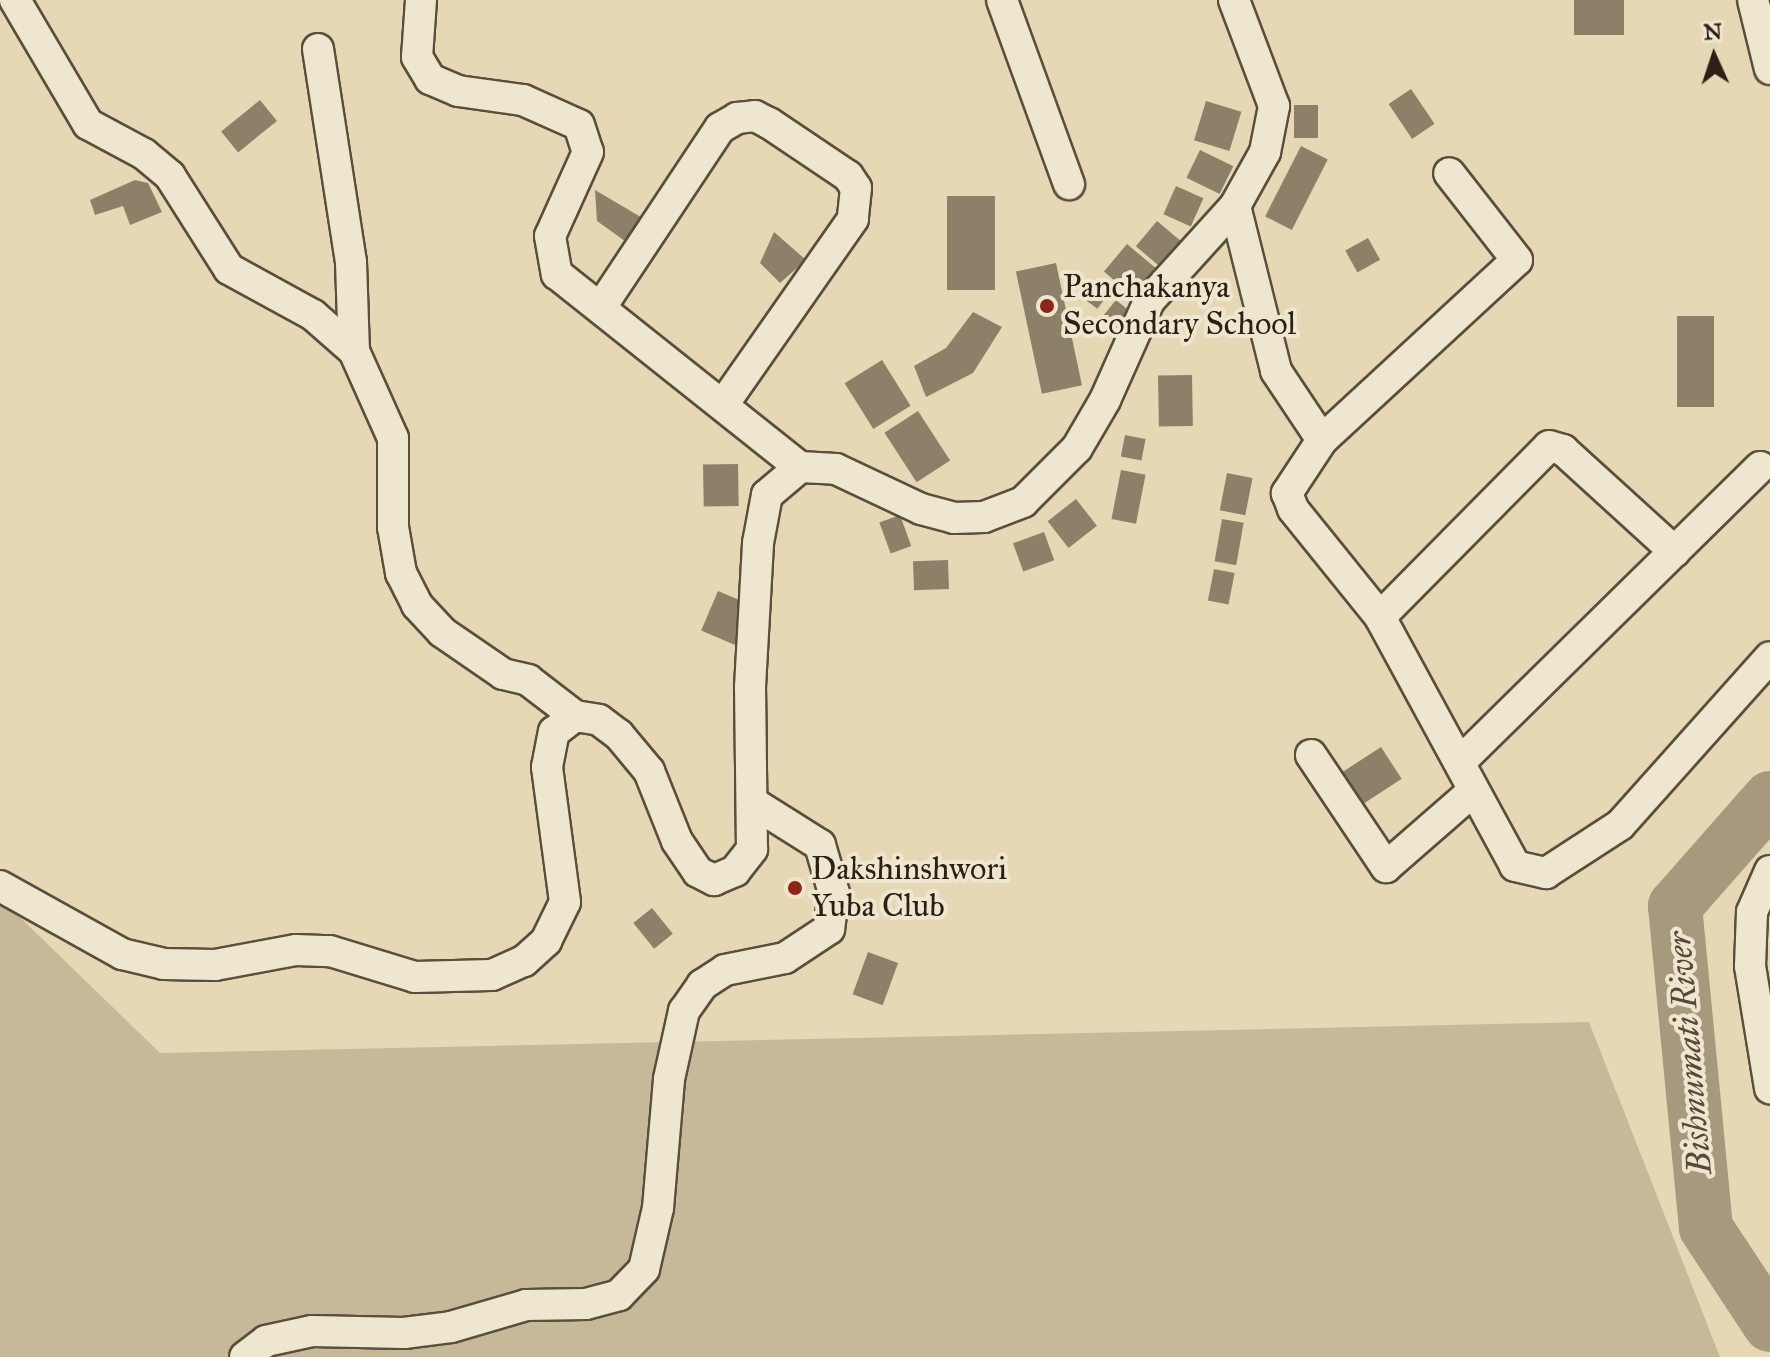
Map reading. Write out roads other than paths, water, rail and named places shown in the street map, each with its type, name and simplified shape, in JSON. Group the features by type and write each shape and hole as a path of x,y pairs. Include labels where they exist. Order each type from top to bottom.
{"street":[{"path":"15,0 88,124 144,154 170,176 229,269 313,315 354,351"},
{"path":"421,0 417,57 430,79 458,91 523,100 579,125 588,152 550,236 557,274 724,403 800,467 836,469 921,509 954,518 984,517 1023,502 1077,448 1105,400 1149,301 1252,184 1265,152 1274,106 1234,0"},
{"path":"1002,0 1069,184"},
{"path":"1753,0 1770,69"},
{"path":"318,49 351,262 354,351 393,438 393,527 401,573 417,605 442,632 491,666 528,680 575,716 599,720 619,735 649,771 677,841 698,872 714,880 735,871 752,849 755,804 750,687 758,543 767,495 800,467"},
{"path":"601,307 720,128 737,118 755,116 769,123 848,176 858,203 853,219 724,403"},
{"path":"1449,173 1517,260 1322,440 1287,493 1293,509 1380,617 1515,866 1546,873 1620,825 1770,657"},
{"path":"1235,206 1276,371 1322,440"},
{"path":"1380,617 1549,446 1563,450 1675,552"},
{"path":"1460,762 1760,467"},
{"path":"0,886 122,954 164,964 215,965 296,950 330,951 415,977 492,975 524,961 546,941 565,902 547,767 554,732 575,716"},
{"path":"1311,755 1386,867 1473,791"},
{"path":"245,1357 266,1341 312,1331 404,1333 451,1327 526,1305 586,1304 619,1295 644,1269 658,1208 669,1079 684,1011 702,985 725,970 785,958 829,929 834,893 820,845 755,804"},
{"path":"1770,871 1752,912 1750,966 1770,1088"}],"waterway":[{"name":"Bishnumati River","path":"1770,798 1675,906 1706,1228 1770,1325"}],"place":[{"name":"Panchakanya Secondary School","path":"1047,306"},
{"name":"Dakshinshwori Yuba Club","path":"795,888"}]}
